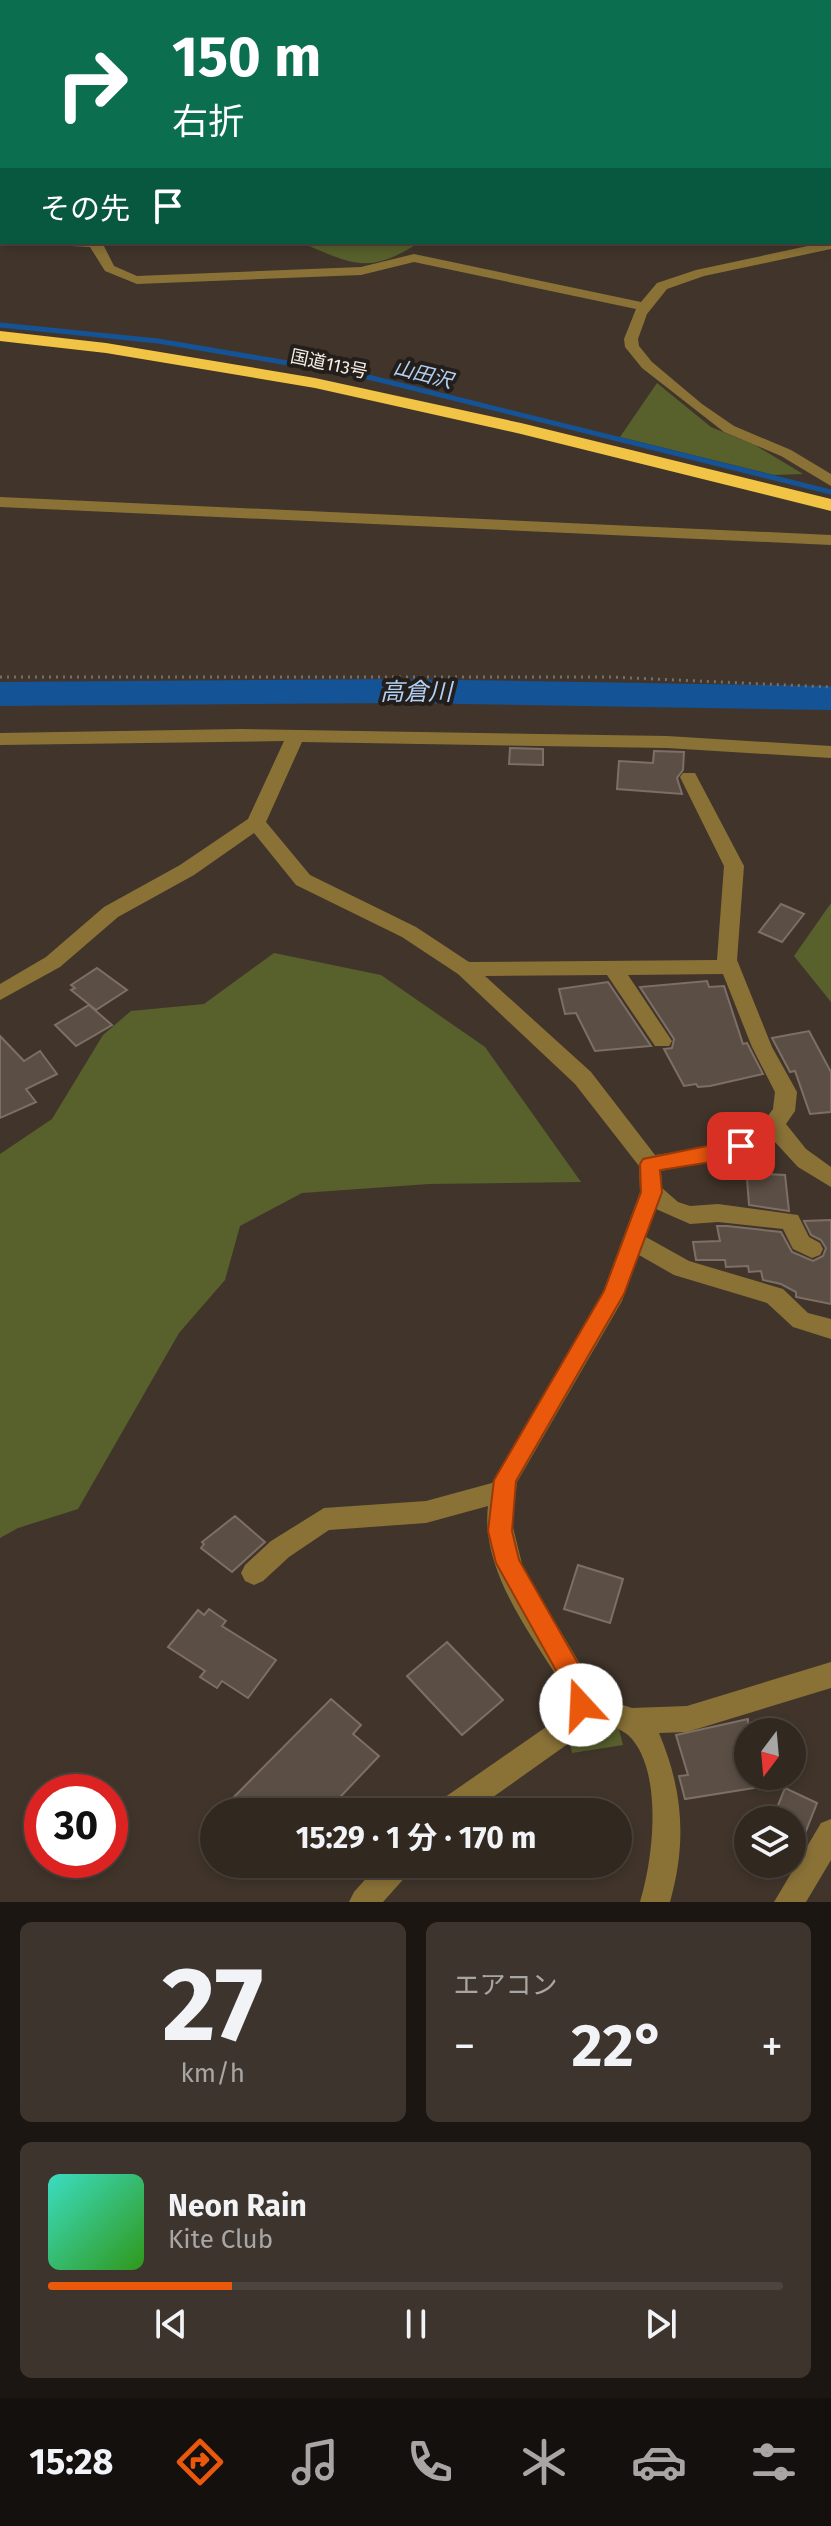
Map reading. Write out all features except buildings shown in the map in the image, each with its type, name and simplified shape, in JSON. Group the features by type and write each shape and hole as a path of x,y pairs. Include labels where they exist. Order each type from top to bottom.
{"highway":[{"name":"国道113号","path":"0,336 175,355 291,376 831,505"}],"street":[{"path":"148,0 155,0"},
{"path":"96,244 104,264 112,272 137,280 351,272 414,258 644,307"},
{"path":"831,245 662,286 644,307 631,339 632,347 647,365 729,429 786,453 831,481"},
{"path":"0,502 831,540"},
{"path":"0,993 53,962 111,912 187,870 256,823 295,737"},
{"path":"0,739 295,737 667,742 831,752"},
{"path":"650,1164 711,1155 763,1140 784,1111 786,1092 762,1047 729,967 727,931 734,866 689,777"},
{"path":"256,823 303,880 409,932 465,969 583,1078 650,1164 651,1192 614,1294 505,1480 503,1491 500,1531 508,1563 579,1688 581,1705 569,1727 468,1798"},
{"path":"612,967 662,1041"},
{"path":"465,969 729,967"},
{"path":"775,1123 782,1139 799,1156 831,1178"},
{"path":"741,1146 753,1169"},
{"path":"651,1192 670,1208 690,1215 718,1213 790,1221 801,1243 812,1249"},
{"path":"633,1241 682,1268 775,1296 801,1320 831,1329"},
{"path":"254,1573 280,1549 324,1519 426,1512 503,1491"},
{"path":"627,1721 687,1719 831,1675"},
{"path":"581,1705 614,1713 643,1730 660,1770 670,1825 663,1881 655,1902"},
{"path":"789,1902 831,1833"},
{"path":"364,1902 385,1878"}],"path":[{"path":"0,677 610,677 831,687"}],"green space":[{"path":"305,244 416,244 374,263 348,261"},
{"path":"657,383 711,427 755,445 803,474 774,475 620,437"},
{"path":"831,903 831,1002 794,956"},
{"path":"274,953 381,975 485,1047 581,1182 429,1184 302,1193 240,1226 225,1280 179,1333 78,1509 18,1528 0,1538 0,1154 52,1119 103,1035 131,1011 204,1004"},
{"path":"618,1726 623,1745 572,1753 568,1734"}],"waterway":[{"name":"山田沢","path":"0,325 158,341 364,376 831,492"},
{"name":"高倉川","path":"0,694 401,691 831,698"}],"route":[{"path":"581,1705 579,1688 508,1563 500,1531 505,1480 614,1294 651,1192 650,1164 711,1155 741,1146"}]}
